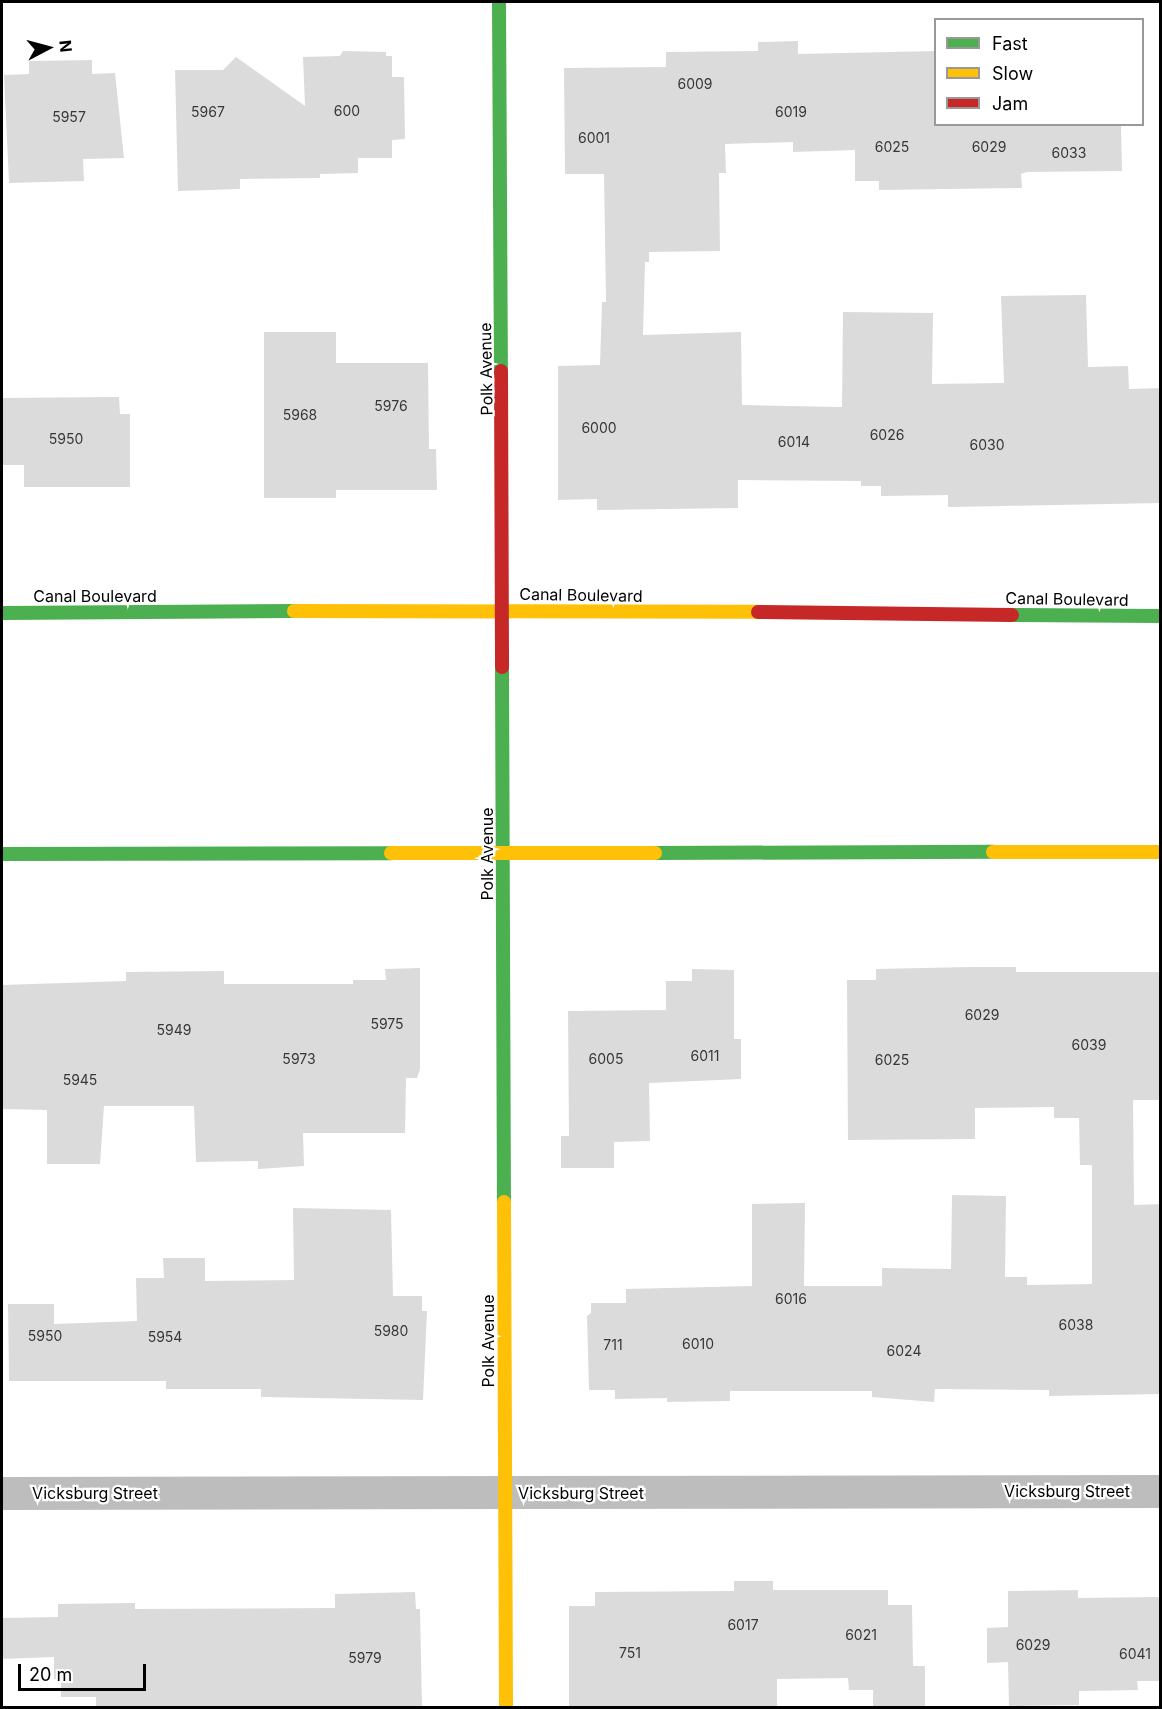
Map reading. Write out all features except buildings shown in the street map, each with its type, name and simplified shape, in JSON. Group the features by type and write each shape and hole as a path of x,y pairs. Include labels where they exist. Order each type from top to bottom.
{"main road":[{"name":"Polk Avenue","path":"499,2 504,610 506,1707"},
{"name":"Canal Boulevard","path":"2,613 504,610 1161,616"},
{"path":"2,854 503,856 1161,852"}],"street":[{"name":"Vicksburg Street","path":"2,1493 1161,1491"}],"traffic: fast":[{"path":"499,2 501,371"},
{"path":"2,613 294,611"},
{"path":"1012,615 1160,616"},
{"path":"502,667 504,1202"},
{"path":"655,853 993,852"},
{"path":"2,854 391,853"}],"traffic: slow":[{"path":"294,611 758,612"},
{"path":"993,852 1160,852"},
{"path":"391,853 655,853"},
{"path":"504,1202 506,1708"}],"traffic: jam":[{"path":"501,371 502,667"},
{"path":"758,612 1012,615"}]}
